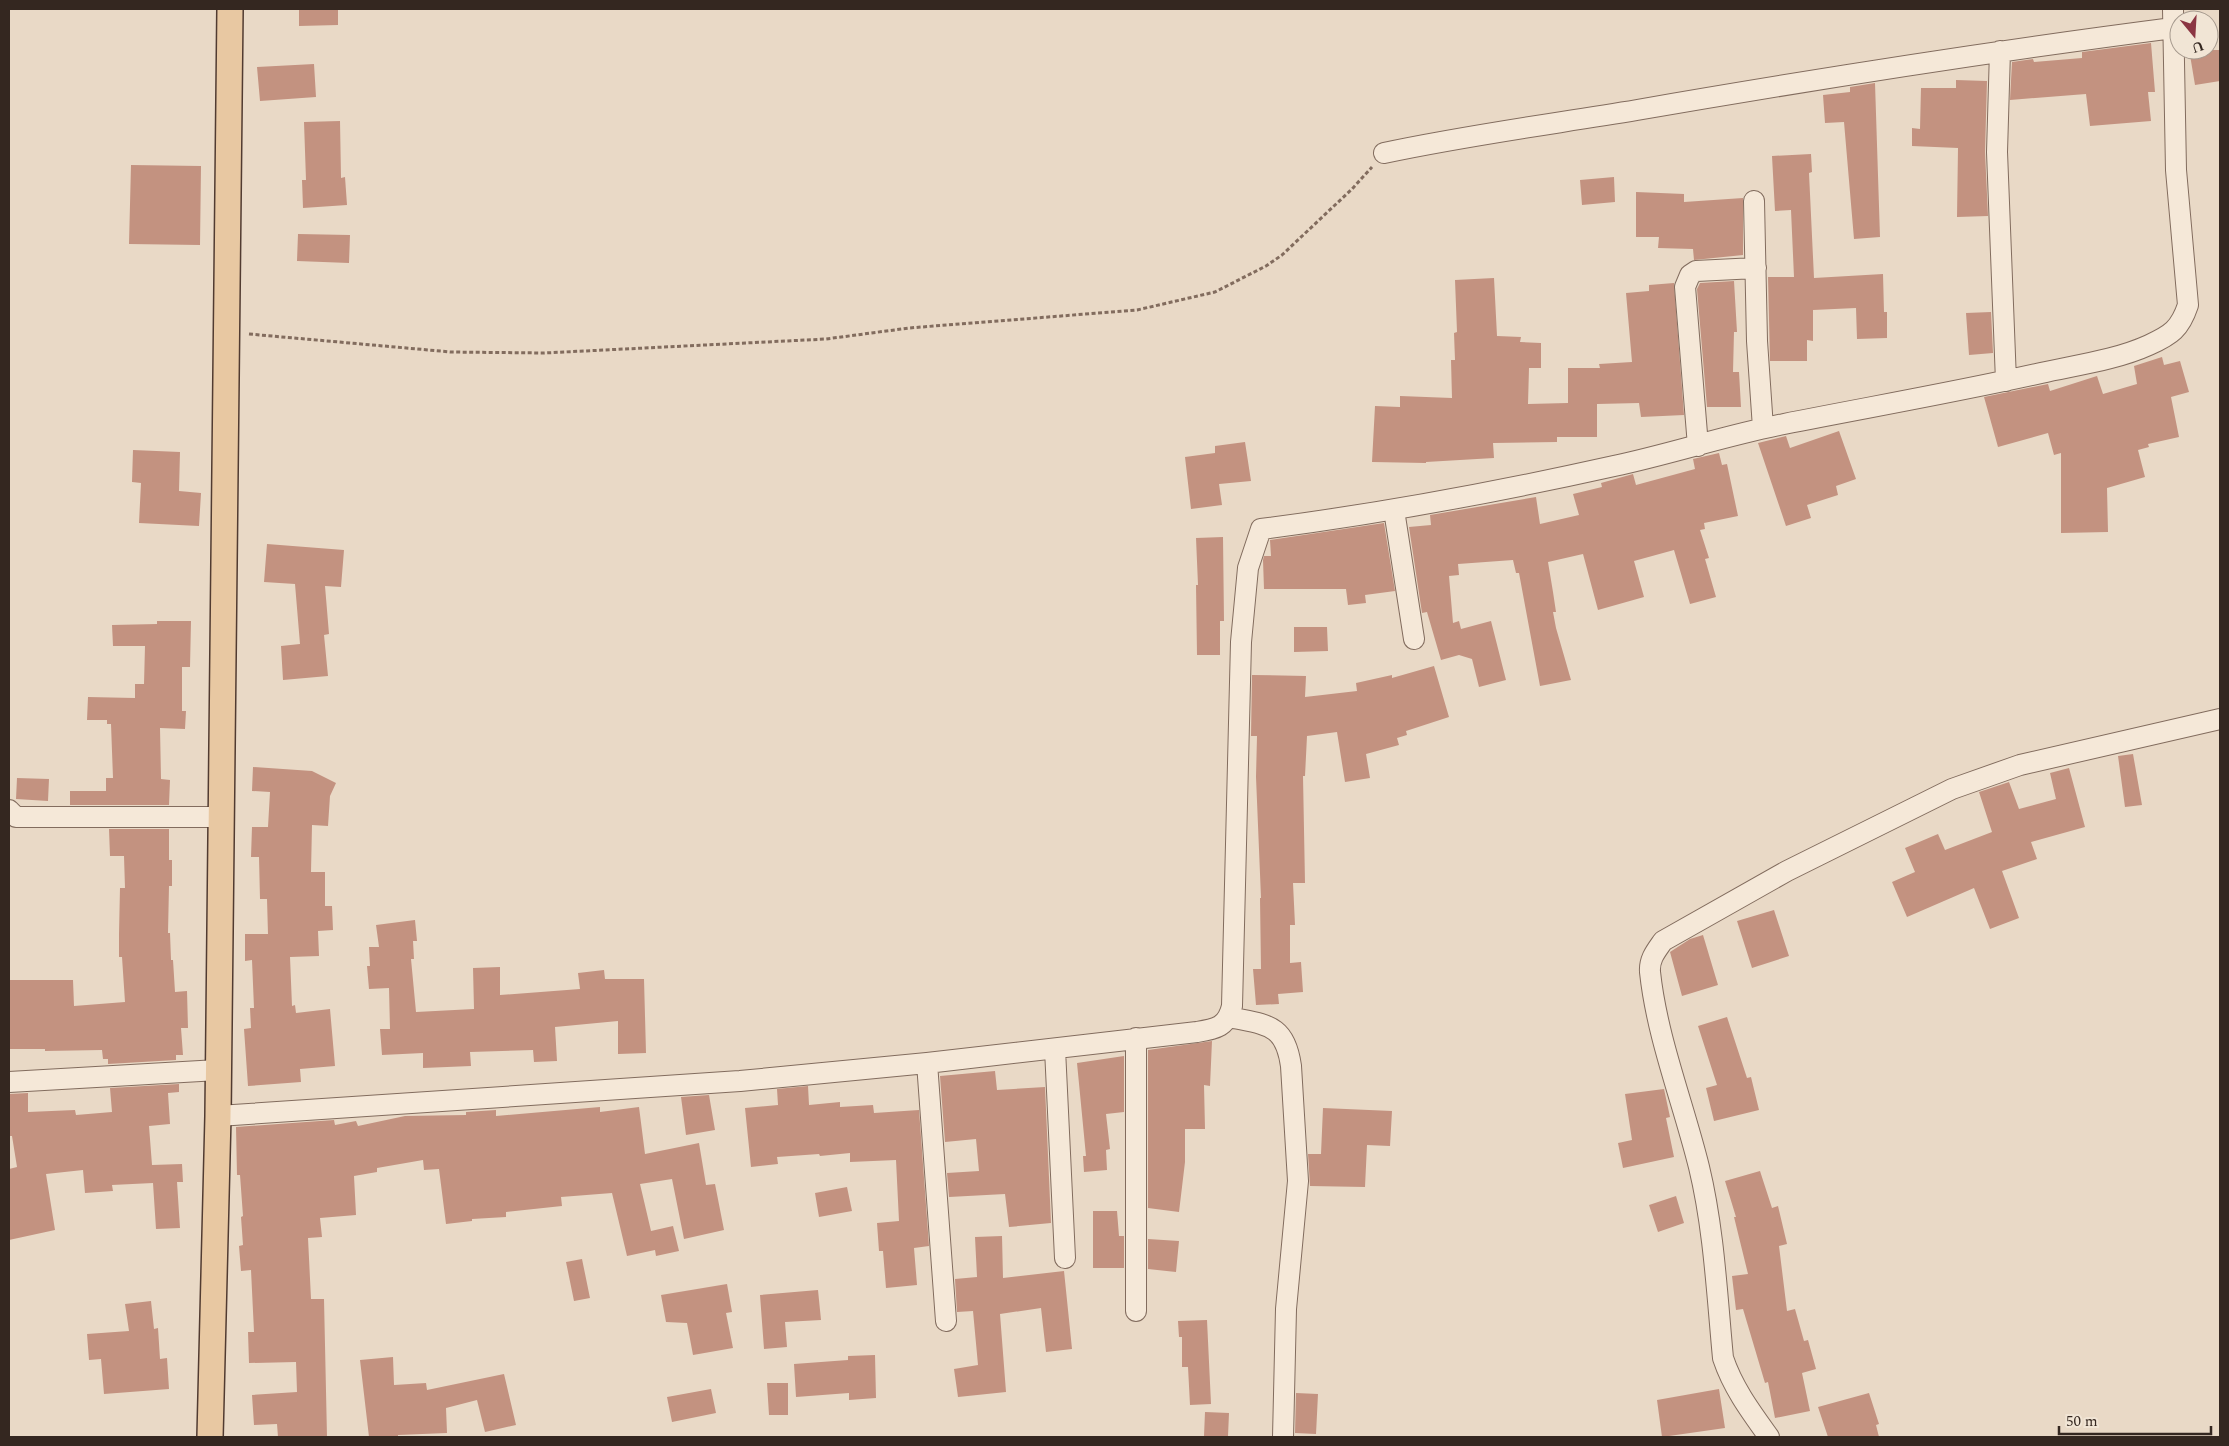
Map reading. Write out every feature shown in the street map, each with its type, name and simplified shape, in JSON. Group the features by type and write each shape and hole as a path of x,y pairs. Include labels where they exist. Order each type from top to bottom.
{"main road":[{"path":"210,1437 218,1116 230,9"}],"street":[{"path":"1384,153 1452,139 2000,51 2169,19"},
{"path":"2000,51 1997,152 2006,381"},
{"path":"218,1116 730,1082 1055,1049 1212,1029 1222,1024 1229,1017 1232,996 1241,642 1248,568 1261,529 1394,510 1615,466 1763,428 2006,381 2104,359 2148,345 2173,332 2182,322 2188,305 2176,170 2174,60"},
{"path":"1754,201 1757,341 1763,428"},
{"path":"1698,446 1685,287 1687,280 1696,271 1756,268"},
{"path":"1394,510 1414,639"},
{"path":"1769,1437 1739,1395 1723,1358 1707,1204 1699,1166 1656,1007 1650,970 1652,956 1663,941 1787,871 1952,789 2020,765 2220,719"},
{"path":"9,810 16,817 221,817"},
{"path":"1229,1017 1261,1024 1274,1030 1284,1038 1289,1050 1298,1181 1286,1309 1283,1437"},
{"path":"1136,1038 1136,1311"},
{"path":"1055,1049 1064,1258"},
{"path":"927,1063 946,1321"},
{"path":"9,1082 218,1070"}],"path":[{"path":"227,332 451,352 544,353 826,339 909,328 1137,310 1215,292 1266,266 1282,255 1352,189 1384,153"}],"building":[{"path":"299,9 338,9 338,25 299,26"},
{"path":"2151,43 2155,92 2148,92 2151,121 2090,126 2086,94 2010,100 2012,62 2033,59 2034,62 2082,58 2082,52"},
{"path":"2220,50 2220,81 2195,85 2191,60 2219,60"},
{"path":"314,64 316,97 260,101 257,67"},
{"path":"1956,80 1987,81 1985,152 1988,216 1957,217 1958,148 1912,146 1912,128 1920,129 1921,88 1956,88"},
{"path":"1875,83 1880,237 1854,239 1844,122 1825,123 1823,95 1850,92 1850,87"},
{"path":"340,121 341,178 345,177 347,205 303,208 302,180 306,180 304,122"},
{"path":"1811,154 1812,172 1809,173 1814,278 1883,274 1884,312 1887,312 1887,338 1857,339 1856,308 1813,310 1813,341 1807,340 1807,361 1770,361 1768,277 1794,277 1791,210 1775,211 1772,156"},
{"path":"131,165 201,166 200,245 129,244"},
{"path":"1614,177 1615,202 1582,205 1580,180"},
{"path":"1636,192 1684,194 1684,202 1743,198 1743,255 1694,260 1693,249 1658,248 1659,237 1636,237"},
{"path":"298,234 350,235 349,263 297,261"},
{"path":"1494,278 1497,336 1521,337 1520,342 1541,343 1541,368 1529,368 1528,404 1568,403 1568,368 1600,368 1599,364 1632,362 1626,293 1649,291 1649,285 1674,283 1684,415 1641,417 1639,403 1597,404 1597,437 1557,437 1557,442 1493,443 1494,458 1426,463 1372,462 1375,406 1400,407 1400,396 1452,398 1451,360 1455,360 1454,333 1457,332 1455,280"},
{"path":"1734,281 1737,332 1734,332 1733,372 1739,372 1741,407 1707,407 1697,289 1700,283"},
{"path":"1991,312 1993,353 1969,355 1966,313"},
{"path":"2162,357 2164,365 2180,361 2189,392 2171,397 2179,437 2148,444 2149,447 2138,450 2145,477 2107,488 2108,532 2061,533 2061,453 2054,455 2048,433 1998,447 1984,397 2048,384 2050,391 2097,376 2103,394 2137,384 2134,366"},
{"path":"1839,431 1856,479 1836,486 1838,495 1807,505 1811,518 1786,526 1758,443 1786,436 1790,448"},
{"path":"1245,442 1251,481 1219,484 1222,505 1191,509 1185,457 1215,453 1215,446"},
{"path":"133,450 180,452 179,491 201,493 199,526 139,523 141,483 132,482"},
{"path":"1719,453 1722,465 1727,464 1738,516 1704,523 1705,529 1700,530 1709,558 1705,559 1716,597 1690,604 1674,550 1634,561 1644,597 1598,610 1583,554 1548,562 1556,612 1553,612 1556,628 1571,680 1540,686 1519,573 1516,573 1513,560 1458,564 1459,575 1449,576 1453,623 1459,621 1461,629 1491,621 1506,680 1479,687 1472,659 1459,655 1441,660 1427,612 1422,613 1409,527 1431,525 1430,515 1536,497 1540,524 1579,515 1573,494 1602,487 1601,483 1633,474 1636,485 1695,469 1693,459"},
{"path":"1384,523 1395,591 1365,595 1366,603 1348,605 1346,589 1264,589 1263,560 1264,556 1271,556 1270,540"},
{"path":"1223,537 1224,621 1220,621 1220,655 1197,655 1196,585 1198,585 1196,538"},
{"path":"267,544 344,550 341,587 325,586 329,634 324,635 328,676 283,680 281,646 300,644 295,584 264,582"},
{"path":"157,621 191,621 190,667 182,667 182,711 186,711 185,729 160,728 161,779 170,780 169,805 70,805 70,791 106,791 106,778 113,778 111,724 107,724 107,720 87,720 88,697 135,698 135,684 144,684 145,646 113,646 112,625 157,624"},
{"path":"1294,627 1327,627 1328,651 1294,652"},
{"path":"1434,666 1449,717 1406,731 1407,735 1397,738 1399,745 1366,754 1370,778 1345,782 1337,732 1307,736 1305,776 1303,776 1305,883 1293,883 1295,925 1290,925 1290,963 1301,962 1303,992 1278,994 1279,1004 1256,1005 1253,969 1261,969 1261,898 1256,777 1257,736 1251,736 1252,675 1306,676 1305,697 1357,691 1356,683 1392,675 1392,678"},
{"path":"2133,754 2142,805 2125,807 2118,756"},
{"path":"253,767 312,771 336,783 330,796 328,826 312,825 311,872 325,872 325,906 332,906 333,930 318,931 319,956 290,957 292,1006 295,1005 296,1013 330,1009 335,1066 300,1069 301,1082 248,1086 244,1029 251,1028 250,1008 254,1008 252,960 245,961 245,934 268,934 267,899 260,899 259,857 251,857 252,827 268,827 270,792 252,791"},
{"path":"2069,768 2085,827 2031,842 2037,859 2002,871 2019,918 1990,929 1974,888 1907,917 1892,882 1915,872 1905,848 1938,834 1945,850 1992,832 1979,792 2009,782 2019,809 2056,799 2050,773"},
{"path":"17,778 49,779 48,801 16,799"},
{"path":"109,829 169,829 169,860 172,860 172,886 169,886 168,933 170,933 171,960 173,960 175,992 187,991 188,1028 181,1028 183,1055 176,1055 176,1060 108,1064 108,1059 103,1059 102,1050 45,1051 45,1049 9,1049 9,980 73,980 74,1006 125,1002 122,957 119,957 120,888 125,888 124,856 110,856"},
{"path":"1774,910 1789,956 1752,968 1737,921"},
{"path":"415,920 417,941 413,941 414,959 411,959 416,1012 474,1009 473,968 500,967 500,995 580,989 578,973 604,970 605,979 644,979 646,1053 618,1054 618,1021 555,1027 557,1061 534,1062 533,1050 470,1052 471,1066 423,1068 423,1053 382,1055 380,1029 390,1029 389,988 369,989 367,966 370,966 369,947 379,947 376,925"},
{"path":"1703,935 1718,985 1682,996 1670,952 1690,939"},
{"path":"1727,1017 1747,1078 1751,1077 1759,1110 1714,1121 1706,1088 1717,1085 1698,1026"},
{"path":"1212,1041 1210,1086 1204,1085 1205,1129 1185,1129 1185,1162 1179,1212 1148,1208 1148,1050"},
{"path":"1124,1056 1124,1112 1106,1114 1110,1149 1106,1150 1107,1170 1084,1172 1083,1156 1086,1156 1077,1063"},
{"path":"995,1071 997,1090 1045,1087 1051,1223 1009,1227 1005,1194 949,1197 947,1173 979,1171 976,1139 945,1142 940,1076"},
{"path":"179,1084 179,1092 168,1093 170,1124 149,1126 152,1165 182,1164 183,1182 177,1182 180,1228 156,1229 153,1183 112,1185 113,1191 85,1193 83,1170 46,1174 55,1230 9,1240 9,1169 17,1167 12,1136 9,1136 9,1094 28,1093 28,1112 75,1110 76,1115 112,1112 110,1088"},
{"path":"808,1086 809,1105 840,1102 840,1107 873,1105 874,1113 919,1110 929,1246 914,1248 917,1285 886,1288 883,1251 879,1251 877,1223 899,1221 896,1160 850,1162 850,1153 820,1156 819,1154 777,1157 778,1164 751,1167 745,1108 778,1105 777,1089"},
{"path":"1664,1089 1670,1117 1666,1118 1674,1157 1623,1168 1618,1143 1632,1140 1625,1094"},
{"path":"709,1095 715,1130 686,1135 681,1097"},
{"path":"600,1107 600,1112 639,1107 645,1154 699,1143 706,1185 715,1184 724,1230 684,1239 672,1179 640,1184 651,1231 673,1226 679,1251 656,1256 655,1250 627,1256 612,1193 561,1197 562,1206 506,1212 506,1217 472,1219 472,1221 446,1224 439,1169 424,1170 423,1160 377,1168 377,1172 354,1176 356,1215 320,1218 322,1237 308,1238 311,1299 324,1299 327,1437 278,1437 277,1424 254,1425 252,1395 297,1392 296,1362 249,1363 248,1332 254,1332 251,1270 241,1271 239,1246 243,1245 241,1217 243,1216 240,1175 237,1175 236,1127 334,1120 335,1125 356,1121 358,1126 405,1116 466,1115 466,1112 496,1110 496,1116"},
{"path":"1323,1108 1392,1111 1390,1146 1367,1145 1365,1187 1310,1186 1308,1154 1321,1154"},
{"path":"1760,1171 1772,1208 1778,1206 1787,1244 1779,1246 1787,1311 1795,1309 1804,1341 1808,1340 1816,1369 1802,1373 1810,1411 1775,1418 1768,1382 1765,1383 1743,1309 1736,1310 1732,1276 1748,1274 1734,1217 1736,1217 1725,1181"},
{"path":"847,1187 852,1211 819,1217 815,1193"},
{"path":"1676,1196 1684,1223 1658,1232 1649,1205"},
{"path":"1093,1211 1117,1211 1119,1236 1124,1236 1124,1268 1093,1268"},
{"path":"1002,1236 1003,1278 1064,1271 1072,1349 1046,1352 1041,1308 1000,1314 1006,1392 958,1397 954,1369 978,1365 973,1311 957,1312 955,1279 977,1277 975,1237"},
{"path":"1148,1239 1179,1241 1176,1272 1148,1269"},
{"path":"582,1259 590,1298 574,1301 566,1262"},
{"path":"727,1284 732,1312 726,1313 733,1348 693,1355 687,1323 666,1322 661,1295"},
{"path":"818,1290 821,1320 785,1322 787,1347 764,1349 760,1295"},
{"path":"151,1301 154,1329 158,1328 160,1359 167,1358 169,1389 104,1394 101,1359 89,1360 87,1334 129,1331 125,1304"},
{"path":"1207,1320 1211,1404 1190,1405 1188,1367 1182,1367 1182,1337 1179,1337 1178,1321"},
{"path":"875,1355 876,1398 849,1400 849,1393 796,1397 794,1364 848,1360 848,1356"},
{"path":"393,1357 394,1385 426,1383 427,1390 504,1374 516,1425 485,1432 477,1400 446,1408 447,1433 369,1437 360,1360"},
{"path":"767,1383 788,1383 788,1415 769,1415"},
{"path":"711,1389 716,1413 672,1422 667,1397"},
{"path":"1719,1389 1725,1428 1662,1437 1657,1400"},
{"path":"1296,1393 1318,1394 1316,1434 1295,1433"},
{"path":"1869,1393 1879,1424 1876,1425 1879,1437 1828,1437 1818,1407"},
{"path":"1205,1412 1229,1413 1228,1436 1204,1436"}]}
